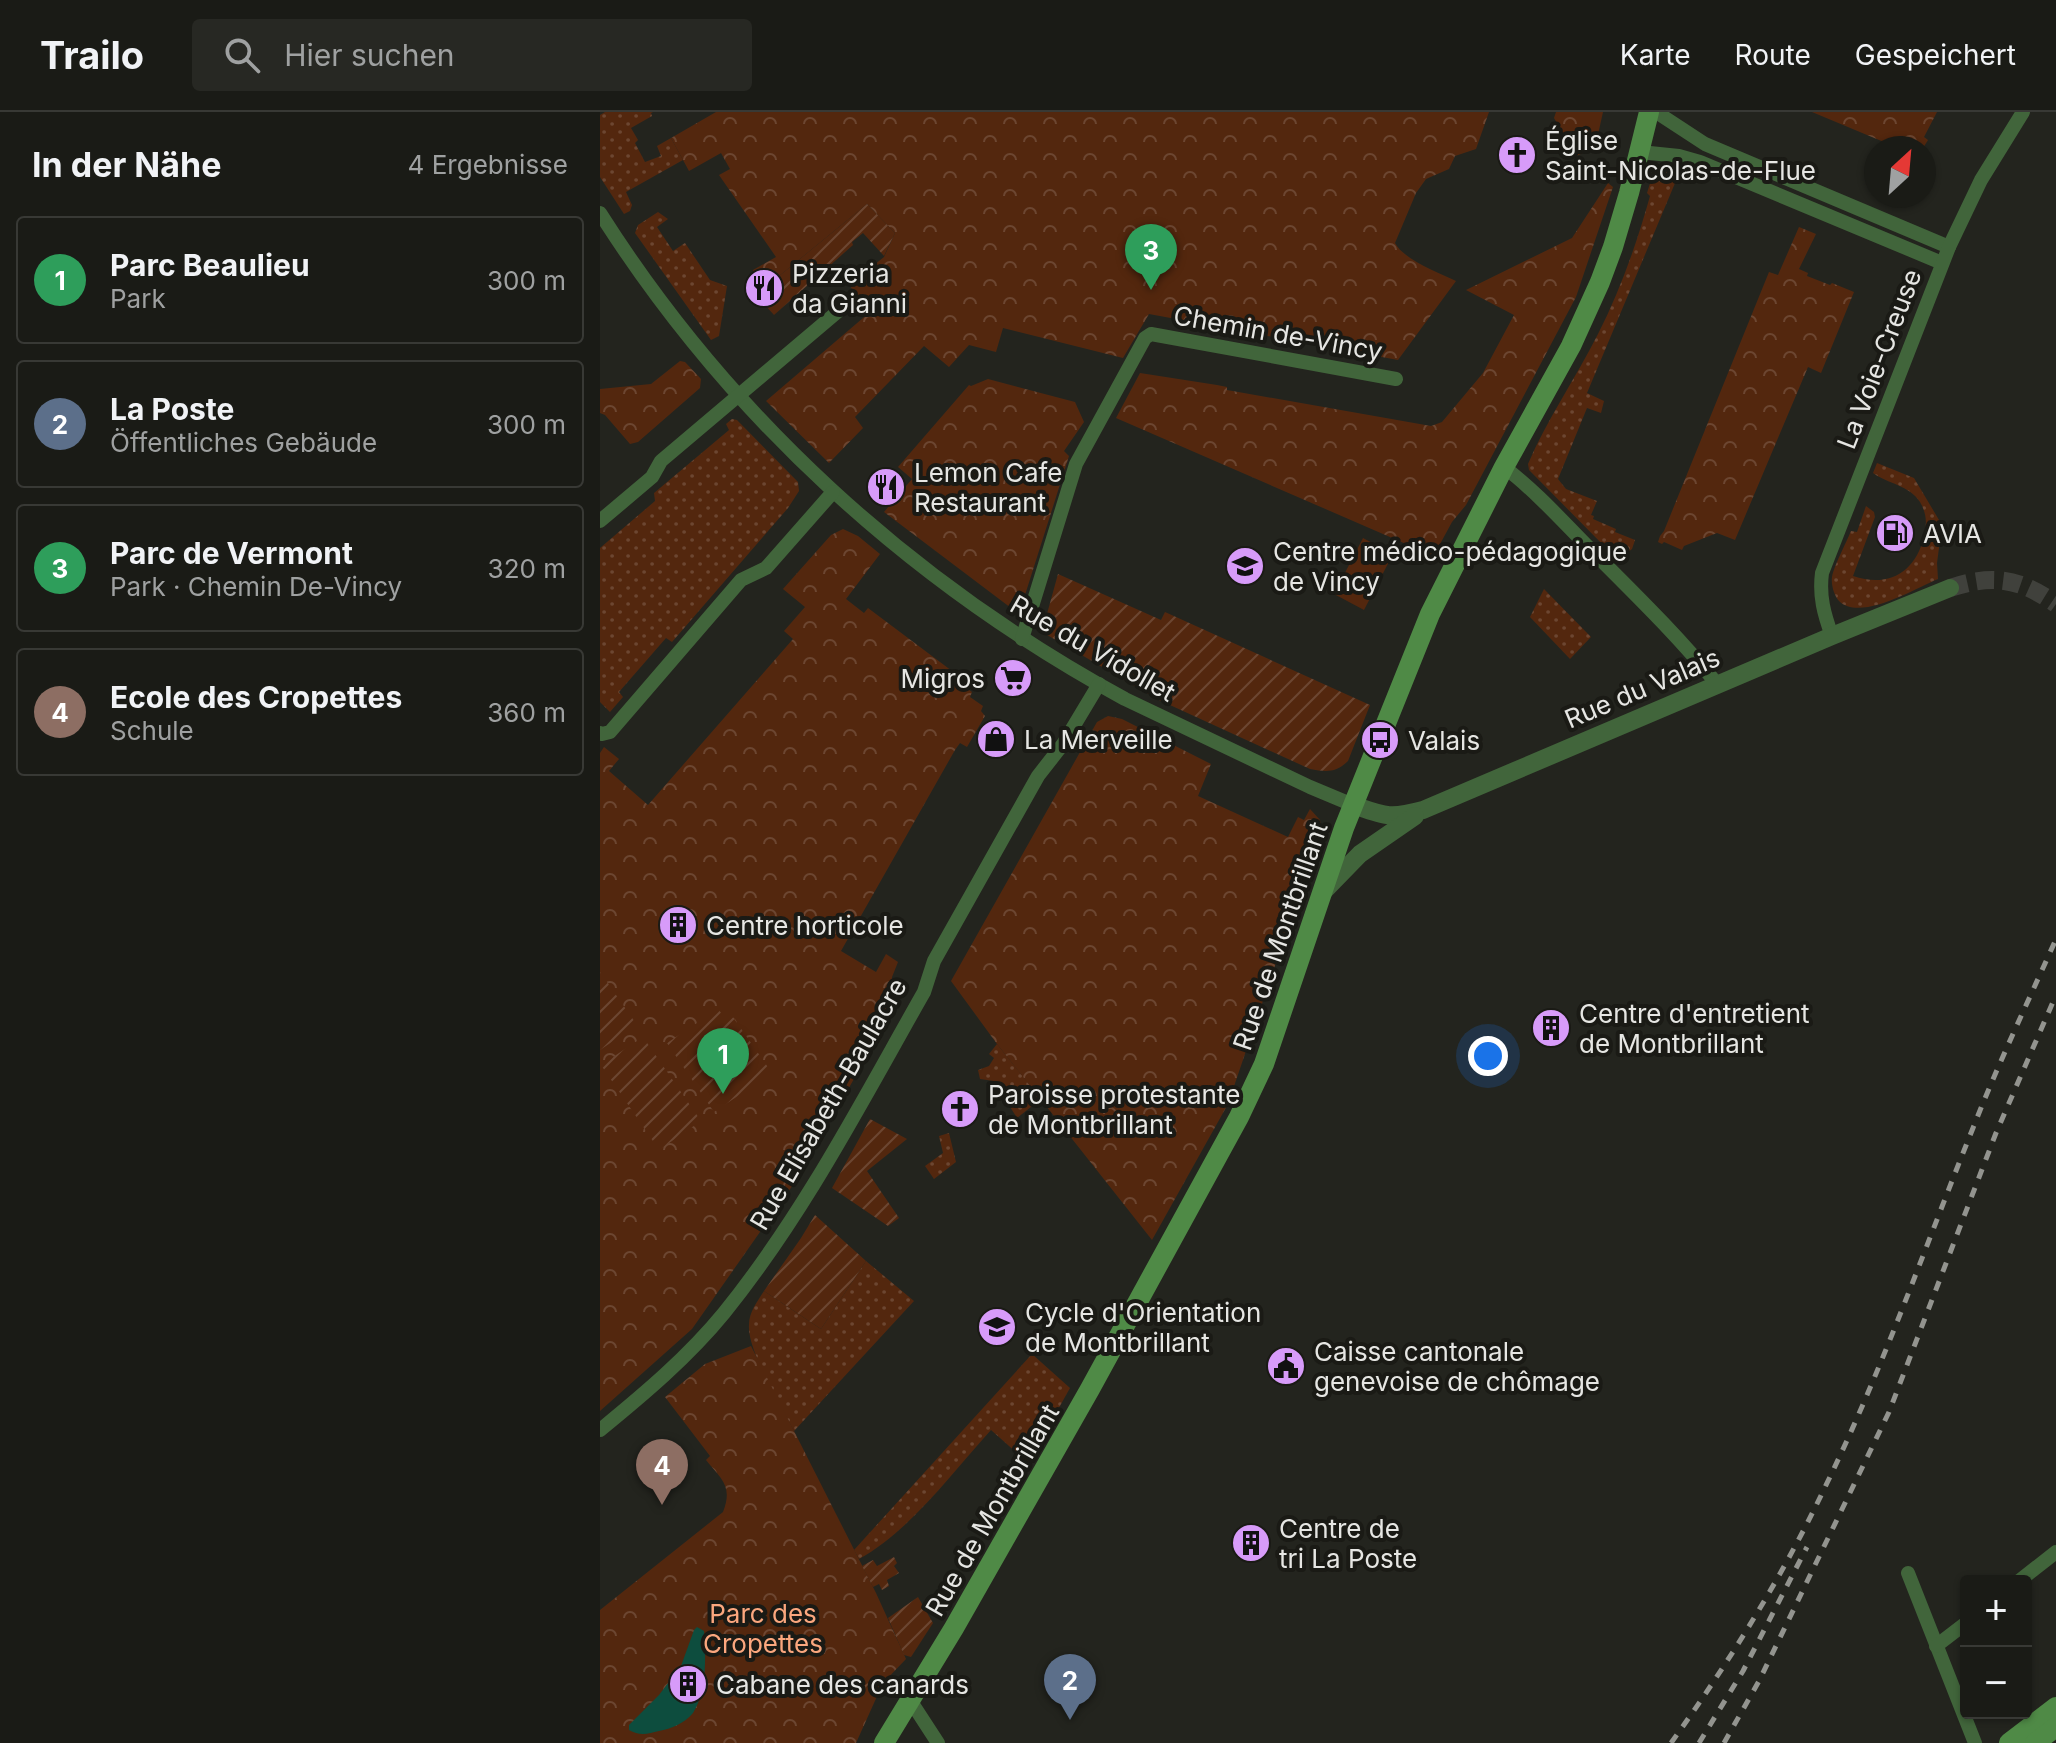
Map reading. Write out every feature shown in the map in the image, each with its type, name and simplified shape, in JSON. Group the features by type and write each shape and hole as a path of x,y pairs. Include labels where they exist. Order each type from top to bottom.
{"main road":[{"name":"Rue de Montbrillant","path":"884,1743 954,1628 1085,1399 1239,1117 1264,1064 1353,805 1430,614 1504,467 1587,315 1613,247 1649,112"},
{"path":"2009,1743 2056,1707"},
{"path":"2035,1743 2056,1727"}],"street":[{"path":"1656,112 1687,134 1716,149 1949,247"},
{"name":"La Voie-Creuse","path":"1832,636 1822,601 1822,573 1942,263 1981,180 2023,112"},
{"path":"1709,165 1716,149"},
{"path":"1640,152 1679,156 1709,165 1942,263"},
{"path":"1807,206 1813,191"},
{"name":"Rue du Vidollet","path":"600,213 659,298 738,397 833,492 892,544 1022,639 1125,699 1353,805"},
{"path":"600,521 652,477 661,461 849,302"},
{"name":"Chemin de-Vincy","path":"1022,639 1076,464 1145,338 1151,334 1396,379"},
{"path":"1504,467 1527,485 1624,582 1717,684"},
{"path":"600,733 610,732 741,580 766,568 833,492"},
{"name":"Rue du Valais","path":"1353,805 1398,817 1423,810 1950,588"},
{"name":"Rue Elisabeth-Baulacre","path":"600,1430 657,1384 722,1315 785,1229 924,992 934,961 1038,776 1063,744 1099,684"},
{"path":"1322,893 1360,854 1423,810"},
{"path":"2027,1575 2056,1552"},
{"path":"1908,1573 1975,1743"},
{"path":"1936,1646 1960,1628"},
{"path":"910,1700 938,1743"}],"green space":[{"path":"605,112 653,112 652,116 631,128 645,162 661,156 657,146 671,138 683,160 626,192 632,205 630,211 624,214 600,177 600,115"},
{"path":"716,112 1489,112 1476,149 1455,156 1449,169 1426,179 1416,193 1395,243 1413,260 1456,281 1398,360 1149,314 1123,358 1003,328 996,352 969,345 949,367 924,346 855,417 863,428 829,463 766,401 870,312 849,285 884,257 895,233 867,204 756,295 753,270 776,257 719,175 730,169 721,153 689,171 671,138"},
{"path":"1556,112 1603,112 1595,148 1576,156 1554,118"},
{"path":"1812,112 1937,112 1925,136 1869,136"},
{"path":"1659,170 1678,176 1587,393 1604,401 1601,413 1587,408 1558,479 1566,489 1597,501 1591,515 1593,519 1635,540 1632,549 1623,556 1614,556 1529,470 1528,464 1614,301 1650,196 1647,193 1653,174"},
{"path":"1608,183 1613,187 1576,297 1466,505 1452,522 1433,557 1116,418 1140,373 1431,426 1442,422 1483,373 1514,315 1466,290 1572,238"},
{"path":"867,204 895,233 884,256 863,233 774,315 756,295"},
{"path":"658,212 668,219 657,227 673,251 685,243 710,280 727,286 719,336 711,340 635,233 638,225"},
{"path":"1799,227 1816,234 1799,269 1808,273 1807,276 1854,292 1821,373 1808,367 1735,540 1717,533 1684,546 1682,550 1664,542 1662,544 1658,542 1660,536 1769,272 1778,275"},
{"path":"680,361 685,362 701,379 700,388 638,442 630,444 600,413 600,389 651,384"},
{"path":"988,379 1075,402 1084,422 1064,451 1069,456 1019,614 884,512 912,479 898,467 969,385"},
{"path":"732,419 737,420 798,482 799,491 788,508 672,642 666,638 619,692 623,697 610,712 600,702 600,548 655,501 654,493 729,430 726,424"},
{"path":"1877,463 1914,478 1942,525 1938,579 1887,602 1860,608 1839,601 1832,587 1832,577 1851,531 1857,532 1866,506 1875,517 1853,576 1878,580 1898,574 1914,560 1925,532 1925,515 1920,502 1904,488 1873,473"},
{"path":"843,529 858,536 880,554 846,599 864,613 868,608 956,674 953,678 972,692 970,697 983,706 981,711 985,716 967,747 960,743 955,750 841,951 876,972 886,954 898,962 892,977 889,1016 802,1172 692,1329 600,1411 600,753 604,747 619,759 609,771 648,805 793,639 784,631 805,607 783,589 831,535"},
{"path":"1363,538 1393,554 1364,610 1334,594"},
{"path":"1058,574 1161,620 1165,612 1370,705 1348,761 1330,771 1310,769 1159,700 1042,632"},
{"path":"1544,589 1591,637 1570,659 1530,617"},
{"path":"1108,716 1122,719 1211,764 1198,796 1288,837 1298,817 1304,820 1310,809 1320,820 1321,830 1228,1104 1152,1240 951,981 1097,722"},
{"path":"600,972 637,1025 600,1050"},
{"path":"718,1009 722,1014 728,1010 772,1073 714,1112 667,1043"},
{"path":"643,1037 701,1121 659,1150 601,1065"},
{"path":"997,1044 1041,1099 1017,1118 994,1081 980,1079 978,1070 989,1066 994,1058 989,1054"},
{"path":"870,1119 907,1139 867,1171 899,1218 888,1226 832,1188"},
{"path":"949,1133 956,1162 934,1179 925,1166 943,1153 939,1136"},
{"path":"815,1215 866,1261 821,1329 764,1291"},
{"path":"866,1261 914,1301 794,1431 754,1349 749,1325 752,1311 764,1291 821,1329"},
{"name":"Parc des Cropettes","path":"751,1346 876,1593 906,1659 883,1683 856,1743 600,1743 600,1610 723,1512 726,1503 724,1484 706,1460 710,1456 665,1397 705,1364"},
{"path":"1032,1354 1070,1388 1028,1463 991,1430 913,1517 859,1559 854,1550"},
{"path":"894,1557 897,1563 894,1566 899,1573 887,1580 889,1586 882,1590 879,1584 873,1587 862,1566 873,1560 877,1566"},
{"path":"918,1597 933,1623 911,1657 904,1655 888,1618"}],"shaded area":[{"path":"697,1627 704,1631 705,1662 701,1694 693,1713 682,1723 664,1730 644,1734 629,1730 629,1725 659,1695 681,1666"}],"tunnel":[{"path":"1950,588 1980,581 2005,581 2030,589 2056,604"}],"railway":[{"path":"1671,1743 1755,1616 1827,1483 1885,1352 1993,1080 2056,939"},
{"path":"1724,1743 1759,1681 1889,1412 1996,1133 2056,995"},
{"path":"1699,1743 1743,1671 1807,1547"}],"place":[{"name":"Église Saint-Nicolas-de-Flue","path":"1517,155"},
{"name":"Pizzeria da Gianni","path":"764,288"},
{"name":"Parc de Vermont","path":"1151,290"},
{"name":"Lemon Cafe Restaurant","path":"886,487"},
{"name":"AVIA","path":"1895,533"},
{"name":"Centre médico-pédagogique de Vincy","path":"1245,566"},
{"name":"Migros","path":"1013,678"},
{"name":"La Merveille","path":"996,739"},
{"name":"Valais","path":"1380,740"},
{"name":"Centre horticole","path":"678,925"},
{"name":"Centre d'entretient de Montbrillant","path":"1551,1028"},
{"name":"Parc Beaulieu","path":"723,1094"},
{"name":"Paroisse protestante de Montbrillant","path":"960,1109"},
{"name":"Cycle d'Orientation de Montbrillant","path":"997,1327"},
{"name":"Caisse cantonale genevoise de chômage","path":"1286,1366"},
{"name":"Ecole des Cropettes","path":"662,1505"},
{"name":"Centre de tri La Poste","path":"1251,1543"},
{"name":"Cabane des canards","path":"688,1684"},
{"name":"La Poste","path":"1070,1720"}]}
